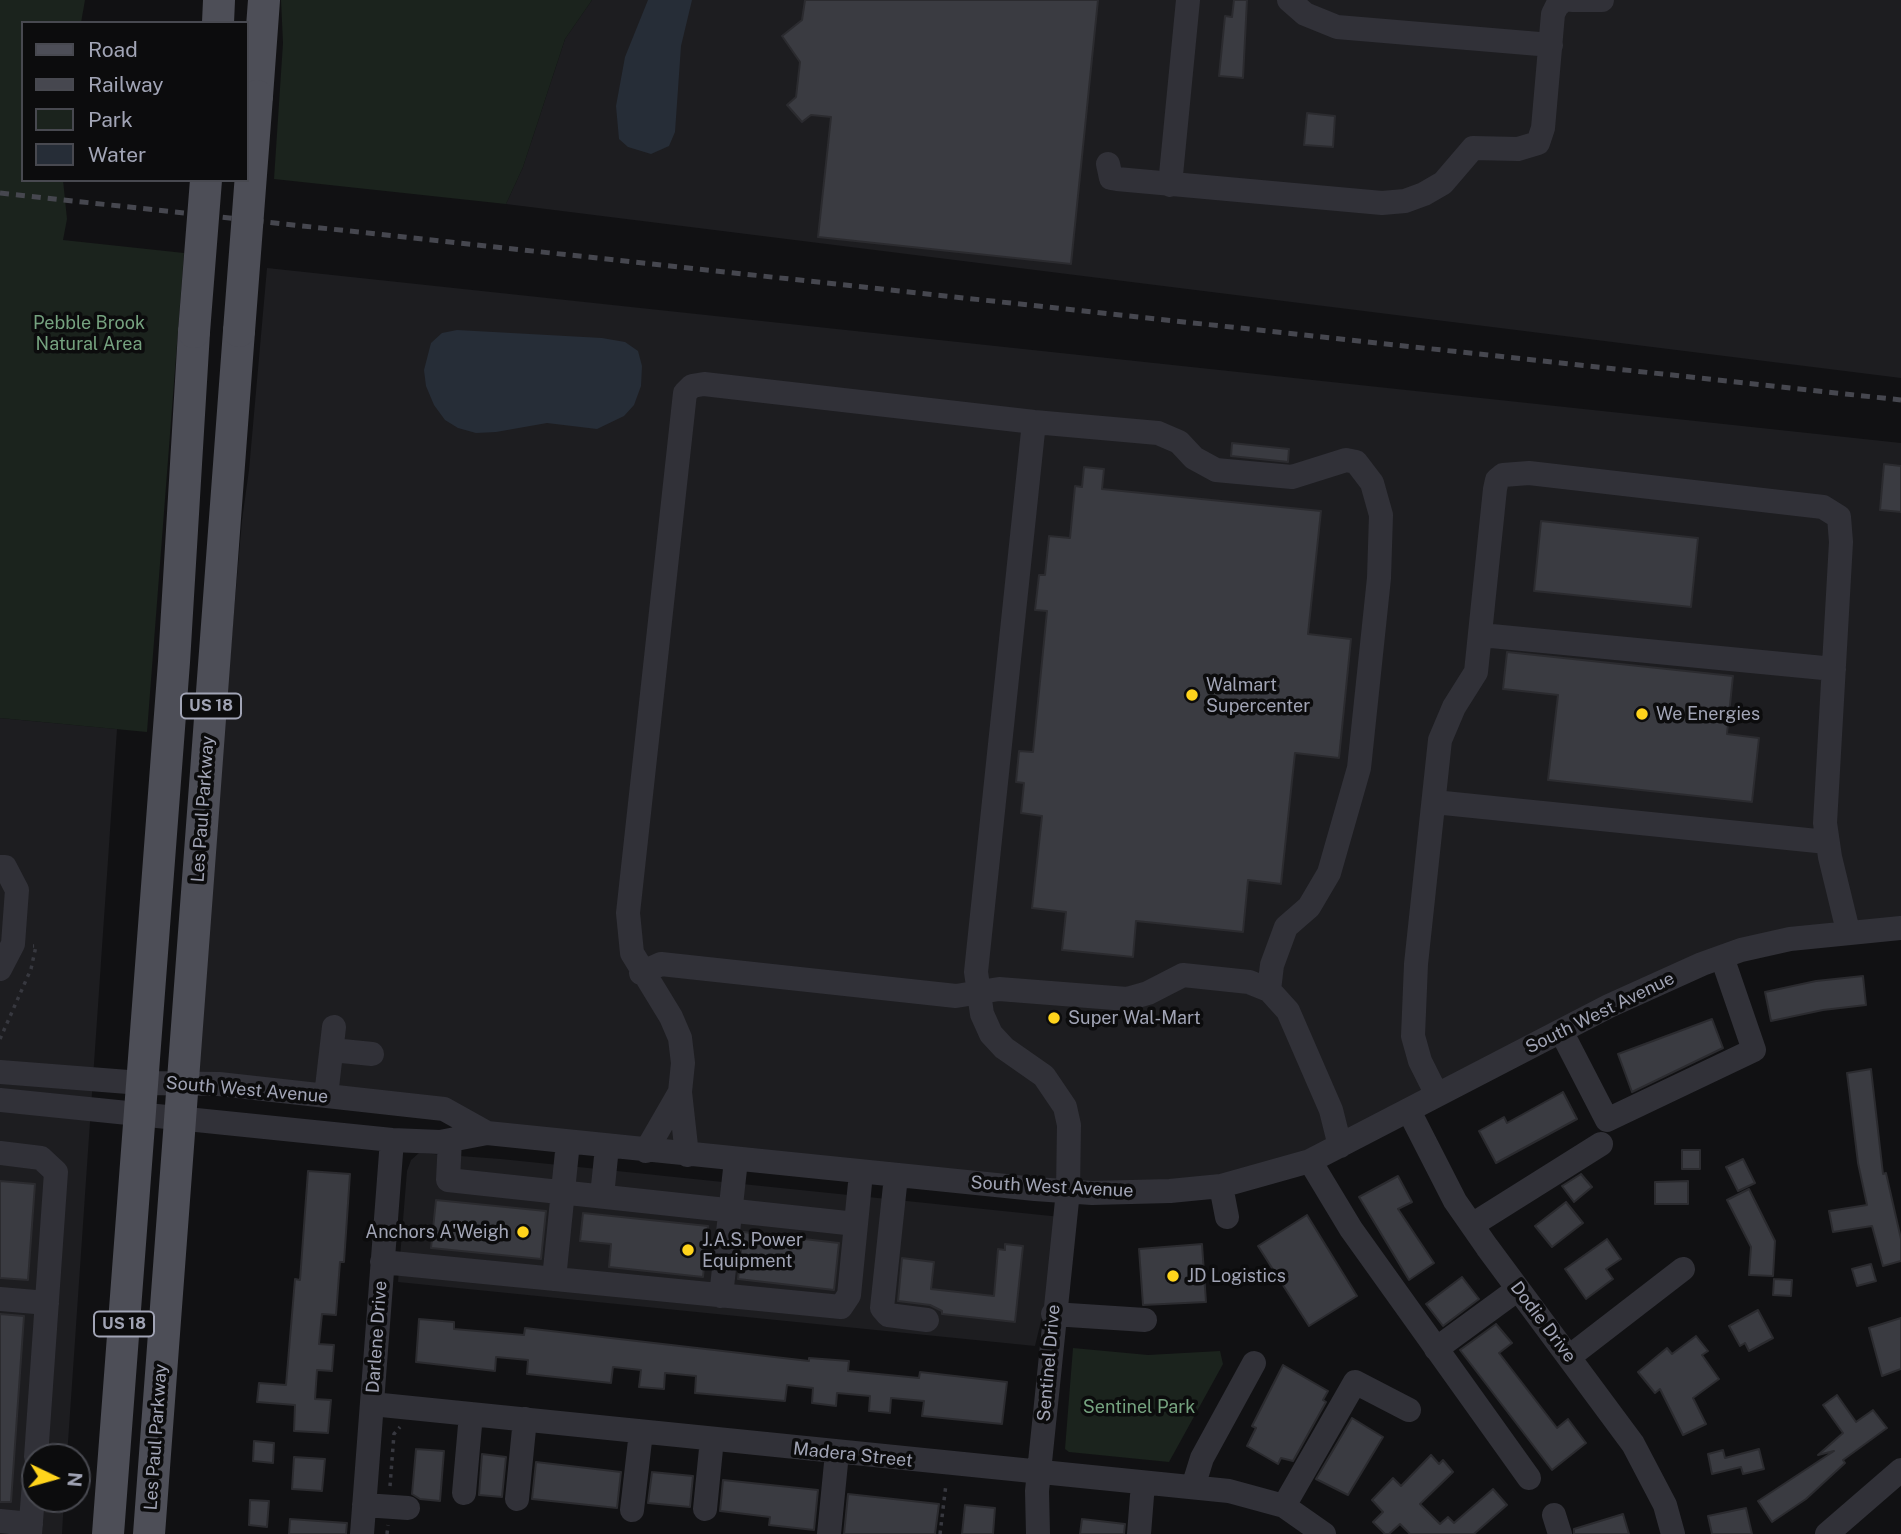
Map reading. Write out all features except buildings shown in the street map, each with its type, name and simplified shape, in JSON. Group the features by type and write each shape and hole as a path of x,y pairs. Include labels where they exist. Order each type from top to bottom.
{"main road":[{"path":"218,21 219,0"},
{"name":"Les Paul Parkway","path":"108,1534 159,1099 239,331 264,0"},
{"name":"Les Paul Parkway","path":"149,1534 155,1461 159,1099 174,662 206,182"}],"street":[{"path":"1156,179 1188,0"},
{"path":"1289,0 1305,14 1337,27 1551,44"},
{"path":"1108,164 1111,178 1156,179 1382,203 1405,201 1443,183 1466,152 1473,148 1518,149 1538,143 1543,128 1553,14 1556,6 1564,0"},
{"path":"1572,0 1602,0"},
{"path":"687,1156 685,1112 680,1092 683,1063 680,1038 664,1004 641,972 632,953 628,913 685,393 692,386 704,384 1034,422 1158,432 1179,442 1194,458 1216,470 1292,477 1346,460 1356,462 1371,483 1381,515 1379,578 1359,768 1329,873 1309,907 1286,927 1272,965 1269,990"},
{"name":"Sentinel Drive","path":"1034,422 977,952 978,991 982,1014 992,1034 1004,1048 1044,1076 1065,1107 1069,1125 1068,1192 1053,1314 1039,1474 1038,1534"},
{"path":"1437,1095 1420,1061 1422,1031 1415,976 1440,740 1454,707 1476,672 1497,480 1513,472 1832,510 1839,517 1842,527 1825,823 1848,931"},
{"path":"1481,635 1834,669"},
{"path":"1434,802 1472,811 1615,826 1827,842"},
{"path":"0,867 5,867 18,890 13,944 0,968"},
{"name":"South West Avenue","path":"0,1072 392,1140 450,1140 487,1133 687,1156 1068,1192 1170,1191 1221,1186 1310,1161 1643,989 1721,957 1790,939 1848,931 1901,928"},
{"path":"1561,1031 1607,1120 1754,1050 1721,957"},
{"path":"641,972 661,964 956,996 999,989 1127,999 1148,993 1183,975 1250,982 1269,990 1288,1011 1331,1110 1340,1146"},
{"path":"326,1096 333,1038 372,1054"},
{"path":"646,1151 680,1092"},
{"name":"South West Avenue","path":"0,1100 326,1096 444,1109 487,1133"},
{"name":"Dodie Drive","path":"1409,1111 1455,1201 1633,1444 1665,1506 1673,1534"},
{"name":"Darlene Drive","path":"362,1534 392,1140"},
{"path":"450,1140 448,1180 856,1224"},
{"path":"554,1279 568,1142"},
{"path":"1472,1225 1601,1144"},
{"path":"602,1196 607,1147"},
{"path":"0,1153 41,1158 56,1172 37,1443"},
{"path":"721,1296 736,1160"},
{"path":"1310,1161 1350,1229 1529,1478"},
{"path":"382,1262 841,1307 849,1295 861,1173"},
{"path":"896,1176 894,1232 884,1312 894,1317 926,1320"},
{"path":"1221,1186 1227,1217"},
{"path":"1569,1357 1683,1269"},
{"path":"1436,1349 1518,1289"},
{"path":"0,1299 47,1303"},
{"path":"1053,1314 1114,1314 1145,1320"},
{"path":"1193,1487 1202,1458 1254,1363"},
{"path":"1307,1526 1355,1382 1409,1410"},
{"name":"Madera Street","path":"372,1404 1039,1474 1230,1491 1307,1526"},
{"path":"464,1493 471,1414"},
{"path":"516,1499 525,1419"},
{"path":"637,1510 646,1433"},
{"path":"705,1509 712,1439"},
{"path":"829,1534 837,1453"},
{"path":"1827,1534 1901,1470"},
{"path":"1139,1534 1143,1483"},
{"path":"364,1505 398,1507"},
{"path":"0,1521 31,1529"}],"path":[{"path":"0,1039 31,969 36,946 13,944"},
{"path":"387,1534 398,1507 394,1434 398,1428 408,1425"},
{"path":"932,1482 959,1485"},
{"path":"940,1534 946,1483"}],"shaded area":[{"path":"592,0 1901,0 1901,378 506,204 523,167 565,39"},
{"path":"267,268 1901,443 1901,927 1739,948 1309,1160 1170,1190 487,1130 447,1107 193,1080"},
{"path":"0,718 117,729 68,1443 21,1443 21,1513 63,1513 62,1534 0,1534"},
{"path":"419,1153 501,1159 1061,1217 1056,1259 1035,1346 398,1282 407,1171 411,1160"}],"green space":[{"name":"Pebble Brook Natural Area","path":"0,0 85,0 81,21 21,21 21,182 63,182 67,219 63,240 184,253 147,732 0,718"},
{"path":"281,0 592,0 565,39 523,167 506,204 274,179 283,43"},
{"name":"Sentinel Park","path":"1073,1348 1148,1355 1220,1351 1223,1364 1169,1462 1069,1452 1065,1449"}],"water":[{"path":"648,0 692,0 681,46 675,132 669,146 651,154 628,147 619,139 616,106 625,57"},
{"path":"457,330 602,338 625,342 638,351 642,366 641,386 634,405 624,416 597,429 547,423 496,432 476,433 458,428 445,420 434,405 426,386 424,370 431,343 442,333"}],"railway":[{"path":"0,193 1901,400"}],"place":[{"name":"Walmart Supercenter","path":"1192,695"},
{"name":"We Energies","path":"1642,714"},
{"name":"Super Wal-Mart","path":"1054,1018"},
{"name":"Anchors A'Weigh","path":"523,1232"},
{"name":"J.A.S. Power Equipment","path":"688,1250"},
{"name":"JD Logistics","path":"1173,1276"}]}
